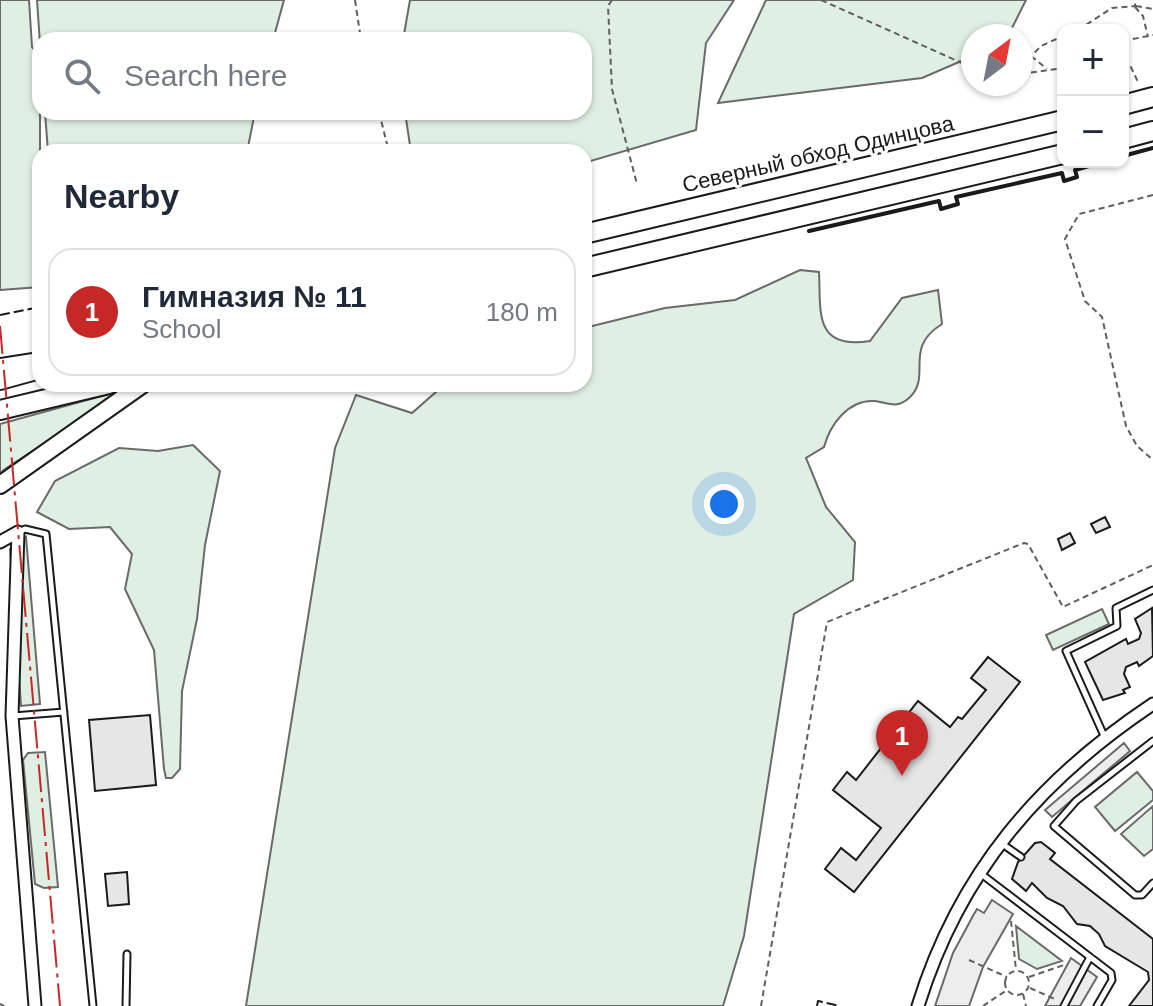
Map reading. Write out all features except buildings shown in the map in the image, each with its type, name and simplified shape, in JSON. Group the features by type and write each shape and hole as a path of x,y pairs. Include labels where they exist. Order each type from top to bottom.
{"highway":[{"path":"1129,103 1153,97"},
{"name":"Северный обход Одинцова","path":"592,232 1057,121"},
{"path":"1129,137 1153,131"},
{"path":"592,266 1057,155"},
{"path":"0,380 32,371"},
{"path":"0,410 75,392"}],"main road":[{"path":"0,367 32,362"},
{"path":"0,485 132,392"}],"street":[{"path":"0,542 18,532"},
{"path":"18,532 12,716 35,1006"},
{"path":"918,1006 948,929 1000,842 1053,781 1153,704"}],"lane":[{"path":"18,532 25,529 46,534 93,1006"},
{"path":"1105,738 1066,651 1117,626 1116,608 1153,590"},
{"path":"12,716 64,712"},
{"path":"1153,741 1076,801 1054,826 1135,895 1142,895 1153,883"},
{"path":"1000,842 1021,857"},
{"path":"980,873 1113,976 1097,1006"},
{"path":"126,1006 127,954"},
{"path":"1065,1005 1090,957"}],"path":[{"path":"355,0 360,32"},
{"path":"612,0 608,6 612,89 637,184"},
{"path":"821,0 961,63"},
{"path":"1135,0 1148,37"},
{"path":"1087,24 1112,8 1135,6 1153,9"},
{"path":"1129,40 1153,35"},
{"path":"1033,53 1057,39"},
{"path":"1033,59 1047,70"},
{"path":"1129,63 1138,82"},
{"path":"1033,72 1057,69"},
{"path":"381,120 387,144"},
{"path":"1153,195 1079,214 1065,239 1085,301 1102,317 1126,426 1137,446 1153,460"},
{"path":"761,1006 827,622 1024,543 1028,544 1063,607 1153,565"},
{"path":"1011,921 1016,971"},
{"path":"969,960 1007,977"},
{"path":"1028,978 1064,965"},
{"path":"1007,977 1016,971"},
{"path":"1016,971 1028,978"},
{"path":"1007,977 1008,989"},
{"path":"1022,993 1028,987 1028,978"},
{"path":"1028,987 1065,1005"},
{"path":"1008,989 1022,993"},
{"path":"983,1006 1008,989"},
{"path":"1022,993 1026,1006"},
{"path":"0,1004 4,1006"}],"green space":[{"path":"0,0 29,0 32,120 40,120 40,144 32,144 32,288 0,290"},
{"path":"37,0 284,0 275,32 39,32"},
{"path":"410,0 734,0 706,43 696,130 592,161 592,144 410,144 406,120 592,120 592,32 404,32"},
{"path":"766,0 1026,0 1014,24 961,24 961,61 922,78 718,103"},
{"path":"46,120 253,120 249,144 47,144"},
{"path":"800,270 819,272 824,324 838,340 870,341 902,298 938,290 942,324 923,343 919,381 909,398 897,404 875,401 856,404 836,422 824,447 806,458 826,507 855,542 853,580 794,614 744,936 723,1006 246,1006 335,448 356,395 412,413 436,392 592,392 592,326 665,308 735,300"},
{"path":"116,392 122,392 0,473 0,424"},
{"path":"193,445 220,471 205,545 197,619 182,691 180,769 172,778 166,778 154,650 125,589 132,554 110,527 69,529 37,512 55,481 119,448 158,451"},
{"path":"26,537 40,704 21,706 10,549"},
{"path":"1102,609 1109,624 1053,650 1046,635"},
{"path":"45,752 58,887 44,888 35,884 23,760 28,753"},
{"path":"1137,772 1153,791 1153,800 1115,831 1095,807"},
{"path":"1153,806 1153,849 1144,856 1121,834"},
{"path":"1016,926 1062,961 1037,969 1019,959"}],"shaded area":[{"path":"1124,743 1130,751 1052,817 1045,810"},
{"path":"992,900 1013,914 983,967 969,1006 935,1006 953,953 977,909 984,913"},
{"path":"1071,958 1097,977 1080,1006 1045,1006"}],"fence":[{"path":"0,315 32,309"},
{"path":"817,1006 818,1001 840,1006"}],"wall":[{"path":"1129,154 1153,148"},
{"path":"809,231 939,201 941,209 958,204 956,197 1062,173 1064,181 1077,177 1075,170 1082,168"}],"power":[{"path":"0,326 60,1006"}],"place":[{"name":"Гимназия № 11","path":"902,776"}]}
